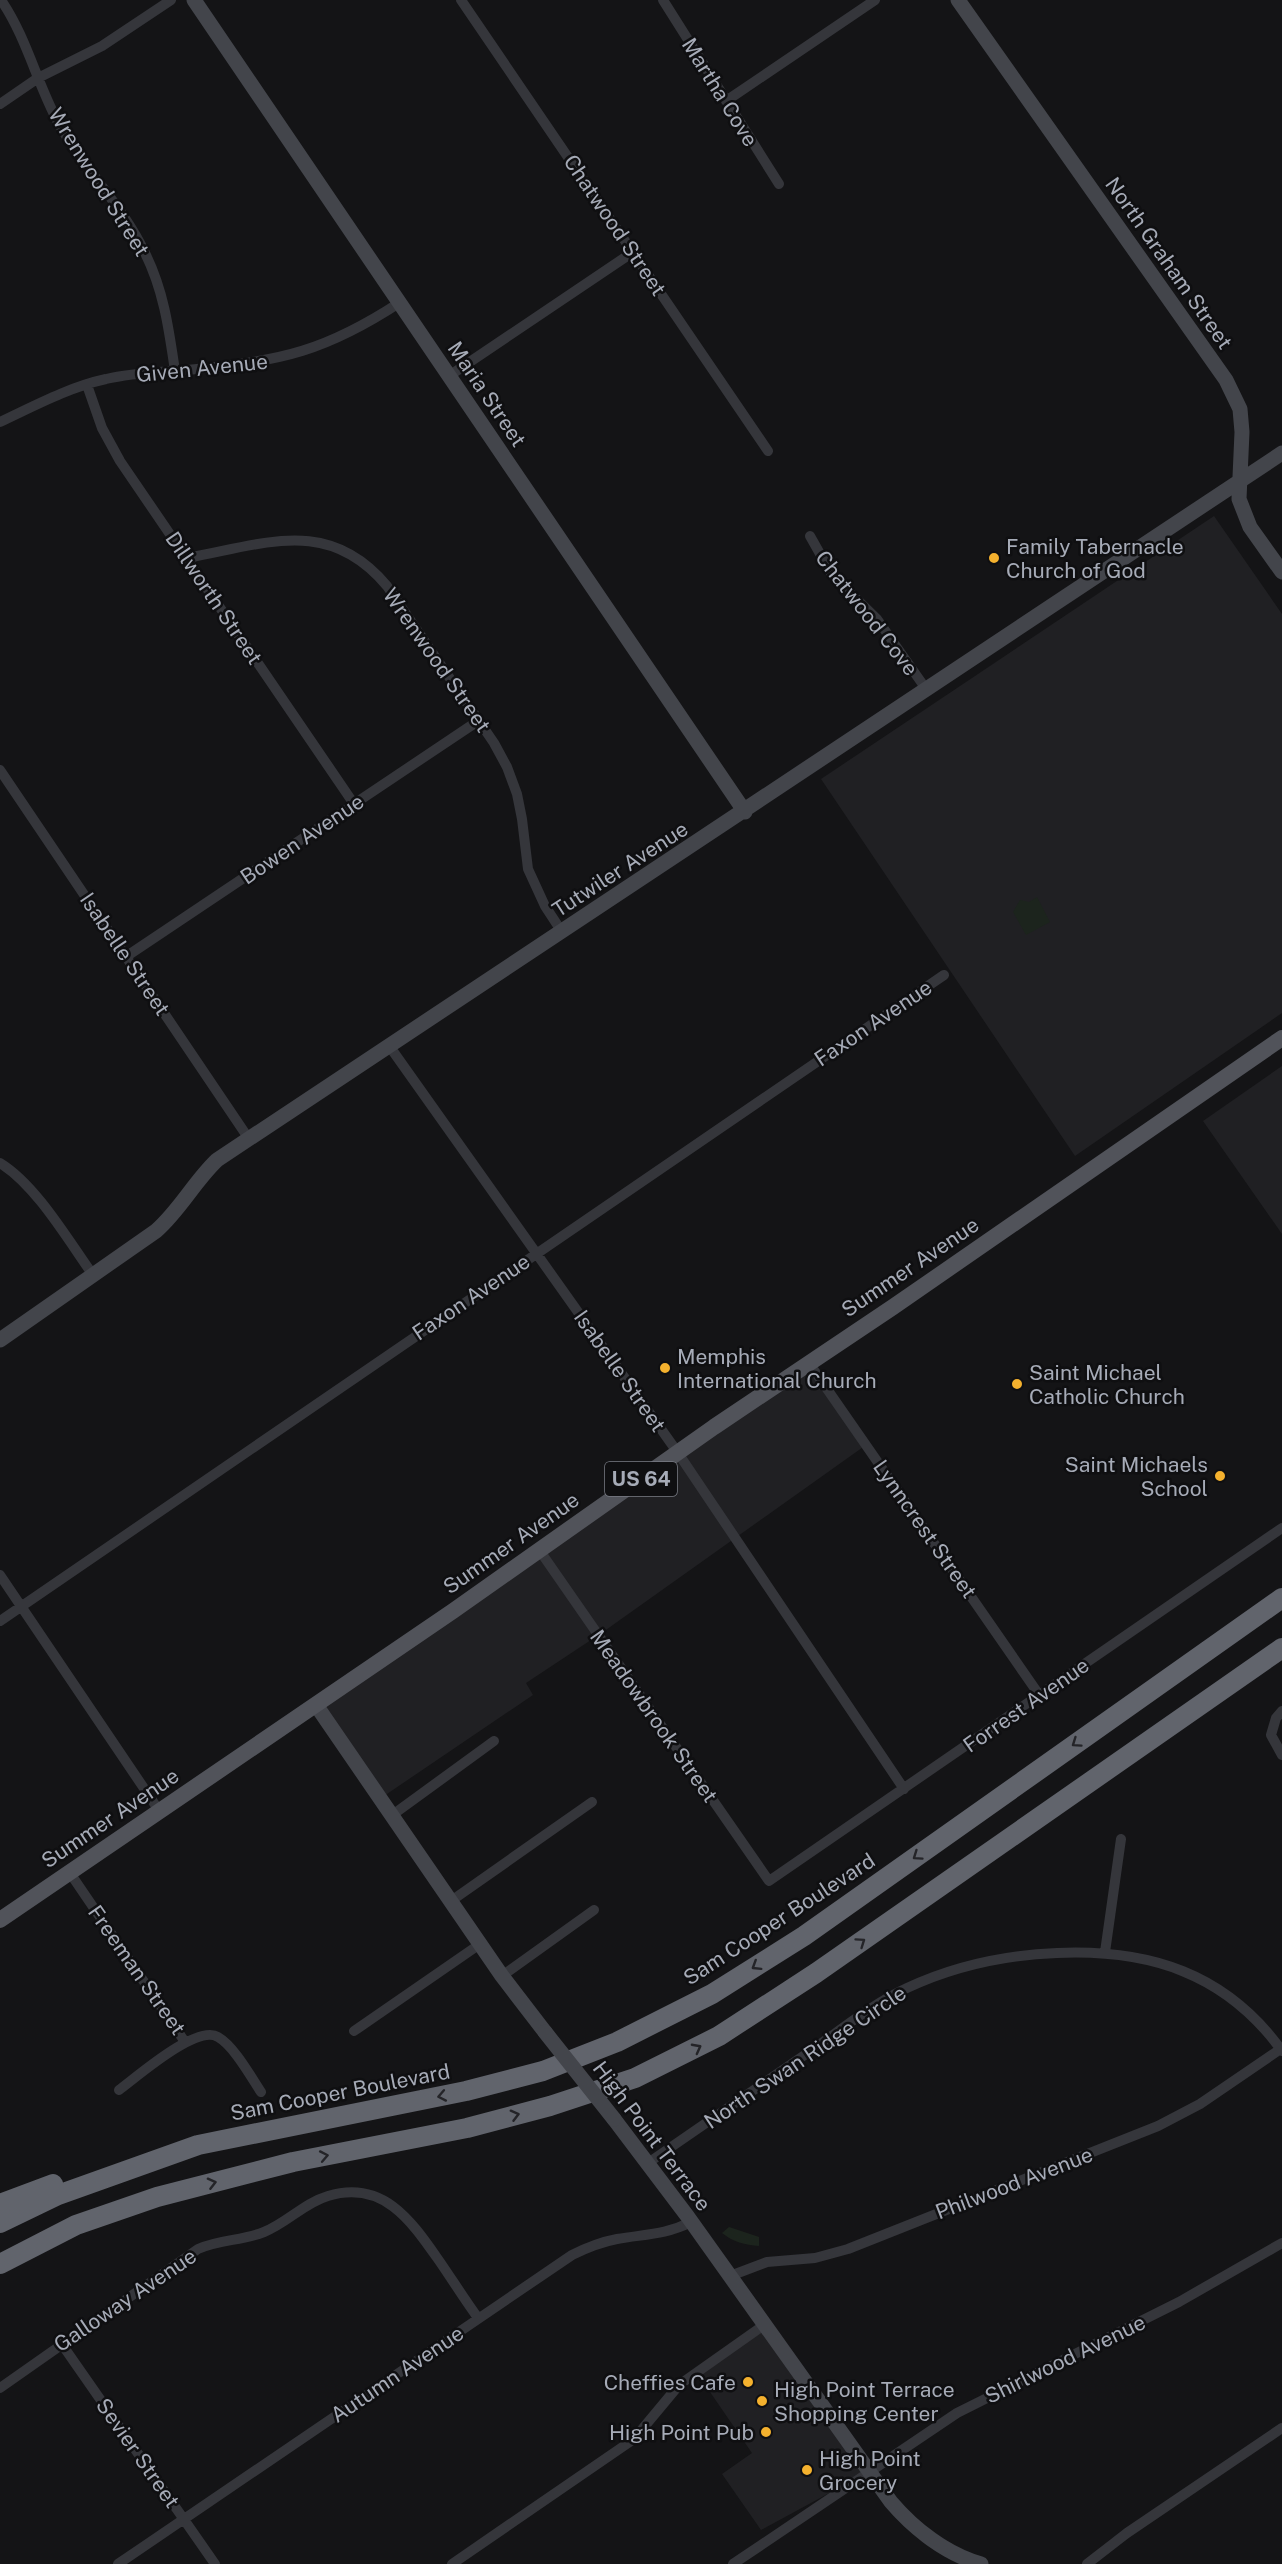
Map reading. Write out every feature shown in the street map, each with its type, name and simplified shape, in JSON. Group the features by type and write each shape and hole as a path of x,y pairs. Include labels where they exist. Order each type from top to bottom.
{"highway":[{"path":"1124,1709 1282,1588"},
{"name":"Sam Cooper Boulevard","path":"0,2223 57,2195 198,2145 466,2091 543,2071 617,2042 712,1994 804,1936 1282,1598"},
{"path":"0,2264 76,2225 157,2197 293,2162 467,2128 550,2106 635,2078 676,2059 754,2015 1282,1648"},
{"path":"0,2204 80,2174 198,2145"},
{"path":"0,2279 78,2236 157,2197"}],"main road":[{"name":"Summer Avenue","path":"0,1920 540,1551 809,1362 893,1307 1282,1038"}],"street":[{"name":"Wrenwood Street","path":"1,0 21,35 38,78 65,133 145,251 159,285 166,312 175,371"},
{"path":"0,104 38,78 96,50 171,0"},
{"name":"Maria Street","path":"194,0 745,812"},
{"name":"Chatwood Street","path":"461,0 768,451"},
{"name":"Martha Cove","path":"663,0 778,184"},
{"path":"726,101 875,0"},
{"name":"North Graham Street","path":"958,0 1226,380 1240,409 1242,432 1239,500 1244,514 1282,572"},
{"path":"449,376 633,252"},
{"name":"Given Avenue","path":"0,422 87,385 114,377 243,365 292,356 355,330 399,303"},
{"name":"Dillworth Street","path":"87,385 110,444 354,804"},
{"name":"Tutwiler Avenue","path":"0,1340 166,1222 200,1176 217,1160 745,812 1282,453"},
{"name":"Chatwood Cove","path":"810,536 832,575 877,619 926,689"},
{"name":"Wrenwood Street","path":"187,558 269,543 305,540 325,543 356,556 368,565 387,586 494,743 507,767 522,819 528,869 535,888 562,932"},
{"name":"Bowen Avenue","path":"127,956 478,721"},
{"name":"Isabelle Street","path":"0,770 249,1139"},
{"name":"Faxon Avenue","path":"0,1621 536,1252 944,975"},
{"name":"Isabelle Street","path":"390,1047 678,1453 904,1789"},
{"path":"0,1163 9,1168 46,1208 93,1275"},
{"name":"Lynncrest Street","path":"809,1362 1040,1696"},
{"name":"Forrest Avenue","path":"769,1881 1282,1528"},
{"name":"Meadowbrook Street","path":"540,1551 769,1881"},
{"path":"0,1575 160,1812"},
{"name":"High Point Terrace","path":"316,1705 502,1976 648,2163 891,2502 912,2524 950,2550 981,2564"},
{"path":"1282,1711 1273,1725 1272,1739 1282,1755"},
{"path":"391,1816 494,1742"},
{"path":"451,1901 592,1802"},
{"path":"1106,1952 1121,1839"},
{"name":"Freeman Street","path":"70,1873 185,2042 203,2033 218,2036 228,2046 261,2092"},
{"path":"502,1976 594,1910"},
{"path":"354,2031 480,1944"},
{"name":"North Swan Ridge Circle","path":"648,2163 873,2008 907,1988 949,1971 1002,1958 1052,1953 1106,1952 1167,1965 1209,1983 1257,2019 1282,2049"},
{"path":"119,2090 185,2042"},
{"name":"Philwood Avenue","path":"730,2276 767,2262 815,2258 848,2249 1140,2134 1200,2104 1282,2049"},
{"name":"Galloway Avenue","path":"0,2388 198,2249 215,2241 246,2238 267,2231 315,2201 345,2193 363,2194 379,2199 405,2215 478,2319"},
{"name":"Autumn Avenue","path":"118,2564 555,2266 584,2249 616,2240 670,2232 691,2222"},
{"name":"Shirlwood Avenue","path":"733,2564 957,2413 1179,2302 1282,2243"},
{"path":"452,2564 634,2439 645,2429 679,2385 764,2325"},
{"name":"Sevier Street","path":"61,2343 215,2564"},
{"path":"1088,2564 1127,2534 1282,2428"}],"shaded area":[{"path":"1214,516 1282,614 1282,1013 1075,1156 821,779"},
{"path":"1037,897 1050,922 1026,935 1013,912 1020,900 1029,902"},
{"path":"1282,1066 1282,1234 1203,1121"},
{"path":"809,1363 866,1445 603,1632 526,1683 533,1695 381,1798 316,1705"},
{"path":"729,2227 759,2237 759,2246 730,2239 722,2233"},
{"path":"764,2325 868,2472 761,2530 722,2474 752,2453 699,2376"}],"place":[{"name":"Family Tabernacle Church of God","path":"994,558"},
{"name":"Memphis International Church","path":"665,1368"},
{"name":"Saint Michael Catholic Church","path":"1017,1384"},
{"name":"Saint Michaels School","path":"1220,1476"},
{"name":"Cheffies Cafe","path":"748,2382"},
{"name":"High Point Terrace Shopping Center","path":"762,2401"},
{"name":"High Point Pub","path":"766,2432"},
{"name":"High Point Grocery","path":"807,2470"}]}
